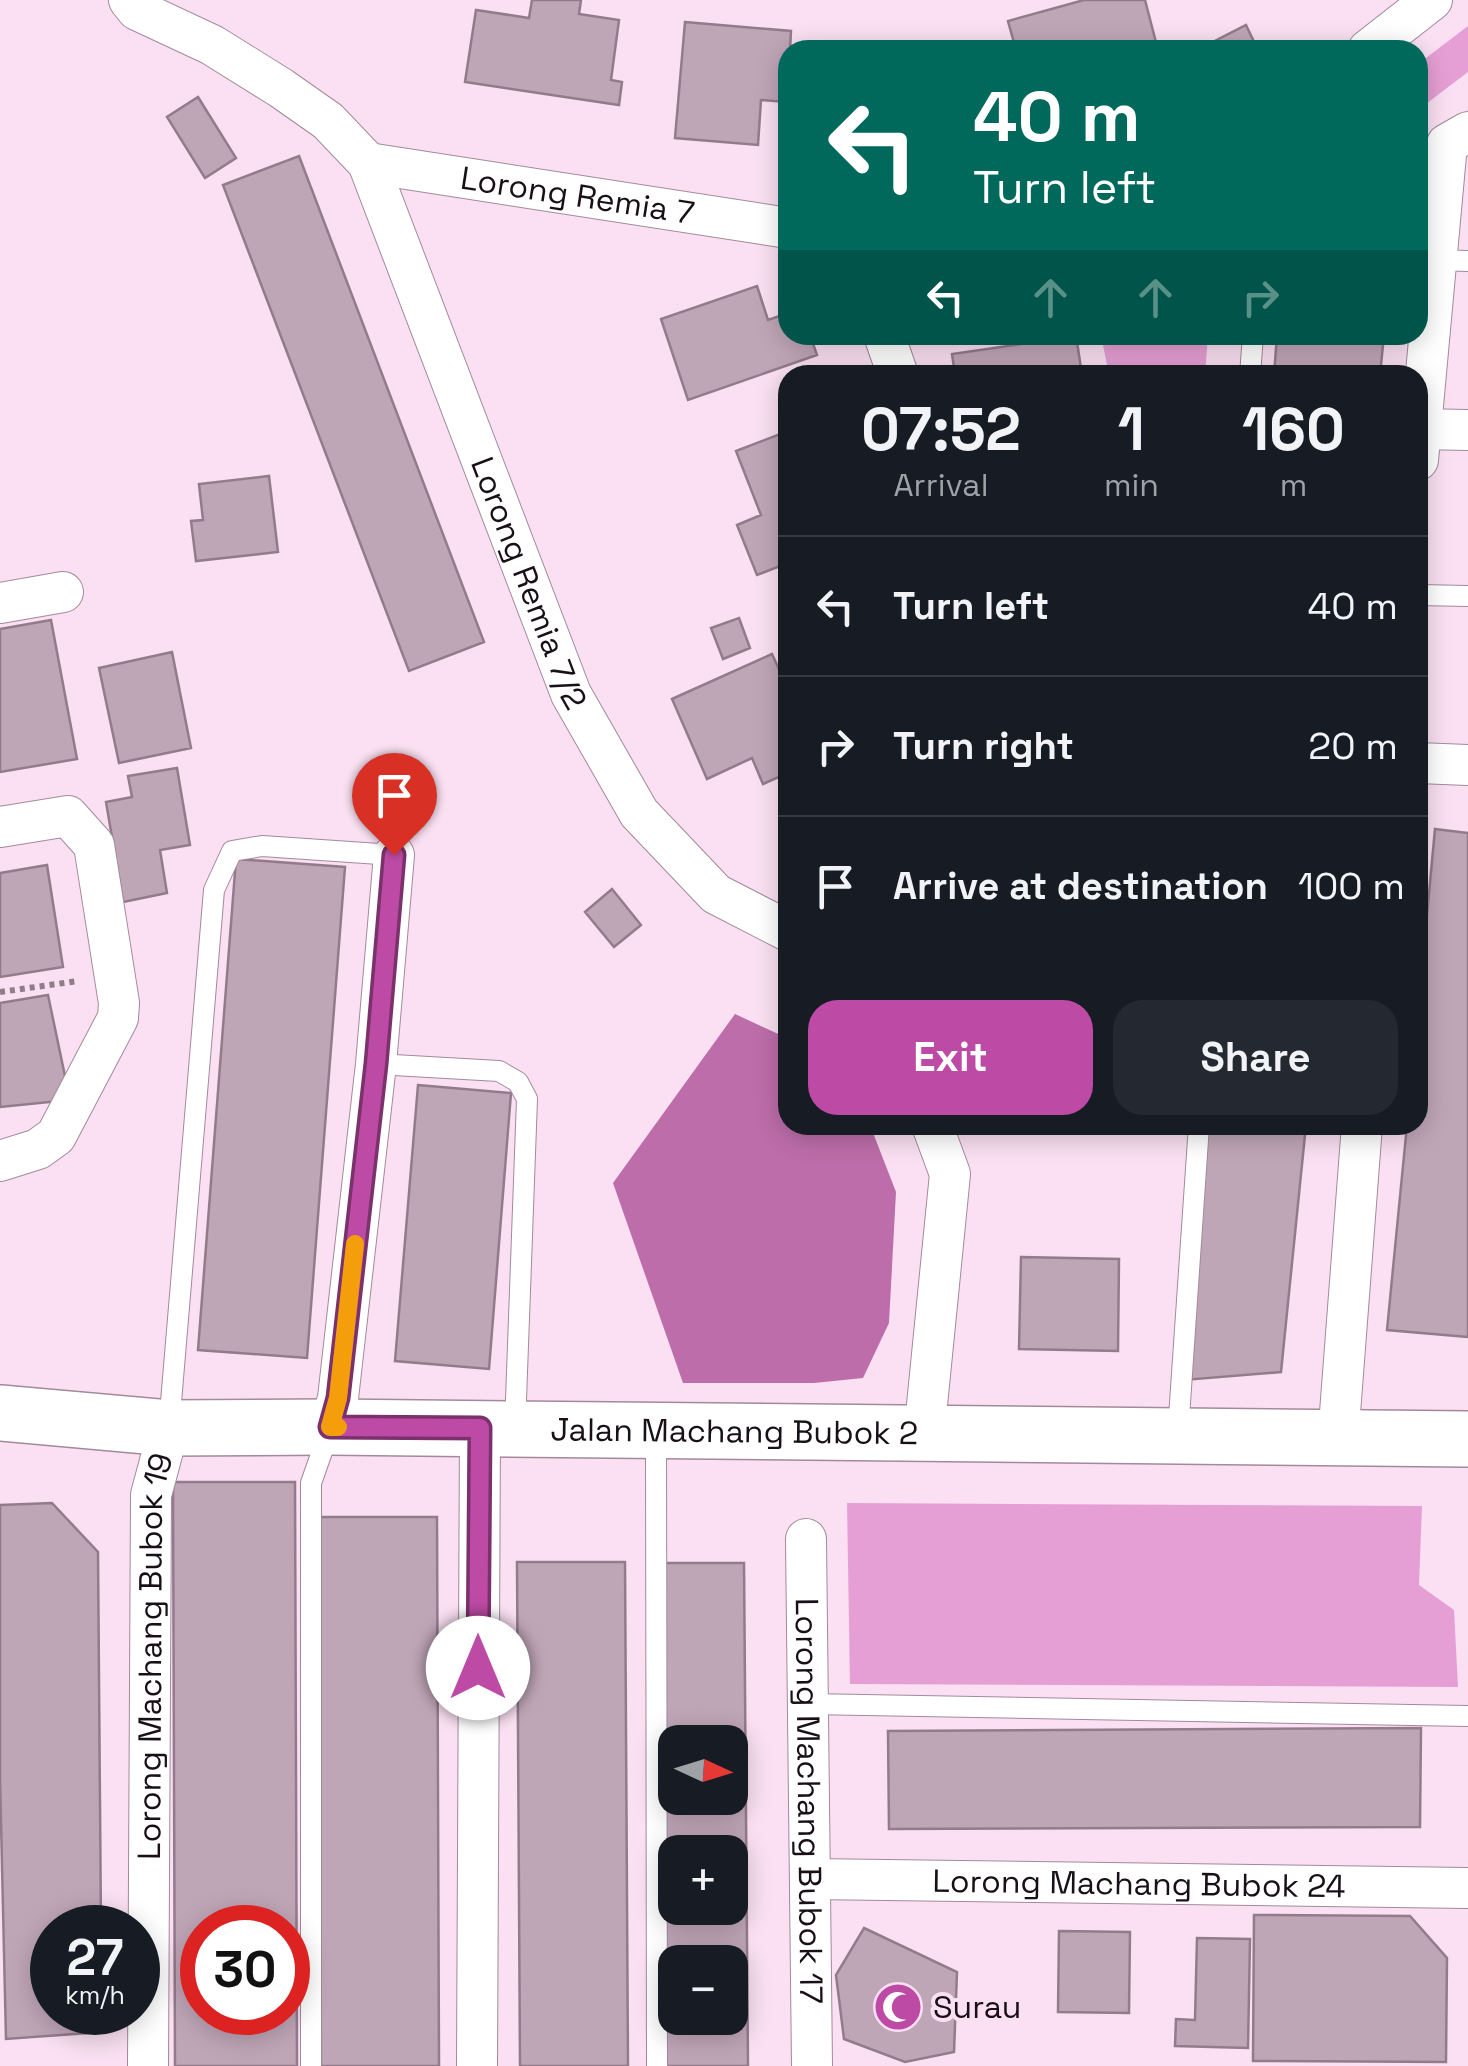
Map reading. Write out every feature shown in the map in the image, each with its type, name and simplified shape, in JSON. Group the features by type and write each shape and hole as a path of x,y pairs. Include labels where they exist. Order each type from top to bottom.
{"street":[{"path":"129,0 137,10 212,44 281,88 328,121 368,163"},
{"path":"1381,40 1432,0"},
{"path":"1428,395 1452,260 1444,147"},
{"name":"Lorong Remia 7","path":"368,163 778,226"},
{"name":"Lorong Remia 7/2","path":"368,163 571,694 640,813 716,894 778,926"},
{"path":"1428,442 1468,430"},
{"path":"0,603 63,592"},
{"path":"1428,763 1468,765"},
{"path":"0,826 68,816 94,844 119,1004 118,1018 56,1136 38,1149 0,1162"},
{"path":"330,1427 338,1398 376,1064 394,855"},
{"path":"924,1435 950,1174 936,1135"},
{"path":"1338,1440 1361,1135"},
{"name":"Jalan Machang Bubok 2","path":"0,1413 169,1428 1468,1439"},
{"name":"Lorong Machang Bubok 19","path":"148,2066 151,1495 169,1428"},
{"path":"477,2066 497,1429"},
{"name":"Lorong Machang Bubok 17","path":"806,1539 812,2066"},
{"name":"Lorong Machang Bubok 24","path":"811,1879 1468,1888"}],"lane":[{"path":"1428,595 1468,596"},
{"path":"169,1428 214,890 232,851 262,846 394,855"},
{"path":"376,1064 499,1071 518,1082 527,1099 497,1429"},
{"path":"1178,1438 1198,1135"},
{"path":"311,2066 311,1483 330,1427"},
{"path":"656,1431 656,2066"},
{"path":"808,1704 1468,1716"}],"path":[{"path":"0,992 114,976"}],"shaded area":[{"path":"1468,26 1468,72 1428,102 1428,56"},
{"path":"1103,345 1207,345 1206,365 1107,365"},
{"path":"735,1014 778,1034 778,1135 874,1135 896,1192 889,1323 863,1378 814,1383 683,1383 613,1183"},
{"path":"847,1503 1422,1506 1419,1585 1454,1610 1458,1687 850,1684"}],"building":[{"path":"532,0 581,0 579,14 619,20 611,80 622,82 619,105 465,82 476,10 529,18"},
{"path":"1084,0 1145,0 1155,40 1013,40 1008,21"},
{"path":"685,22 791,31 791,40 778,40 778,101 761,100 758,145 675,138"},
{"path":"1246,25 1253,40 1217,40"},
{"path":"198,97 236,158 205,178 167,117"},
{"path":"299,156 484,642 409,671 223,185"},
{"path":"757,286 768,320 778,316 778,345 814,345 817,355 778,365 778,369 688,400 661,319"},
{"path":"1014,345 1078,345 1080,365 954,365 952,354"},
{"path":"1276,345 1383,345 1381,365 1275,365"},
{"path":"778,435 778,567 757,575 737,525 761,515 736,451"},
{"path":"269,476 278,552 196,561 191,521 203,520 199,484"},
{"path":"739,618 750,648 723,659 711,628"},
{"path":"51,620 77,759 0,772 0,629"},
{"path":"172,652 191,748 119,763 99,668"},
{"path":"772,654 778,667 778,777 763,784 752,758 707,779 672,699"},
{"path":"177,768 190,845 160,850 167,893 123,902 106,802 132,797 128,776"},
{"path":"1435,829 1468,833 1468,1337 1387,1330 1406,1135 1428,1135 1428,904"},
{"path":"236,859 345,867 307,1358 198,1350"},
{"path":"47,865 63,967 0,977 0,873"},
{"path":"612,889 641,925 614,947 585,912"},
{"path":"48,995 70,1100 0,1107 0,1003"},
{"path":"418,1085 511,1093 489,1369 395,1361"},
{"path":"1206,1135 1305,1135 1281,1372 1184,1380"},
{"path":"1021,1257 1119,1259 1118,1351 1019,1349"},
{"path":"173,1482 295,1482 296,1905 180,1905 180,2035 297,2035 297,2066 175,2066"},
{"path":"52,1503 98,1552 101,1905 30,1905 30,2035 61,2035 6,2039 0,1778 0,1505"},
{"path":"319,1517 437,1517 439,2066 321,2066"},
{"path":"517,1562 625,1562 628,2066 520,2066"},
{"path":"659,1563 744,1563 745,1725 661,1725"},
{"path":"1421,1728 1420,1827 889,1829 888,1731"},
{"path":"662,1815 746,1815 746,1835 662,1835"},
{"path":"1254,1915 1410,1916 1447,1958 1446,2062 1253,2061"},
{"path":"663,1925 747,1925 747,1945 663,1945"},
{"name":"Surau","path":"864,1928 957,1972 954,2052 905,2062 844,2039 836,1975"},
{"path":"1059,1931 1130,1932 1129,2013 1058,2012"},
{"path":"1197,1938 1250,1939 1248,2048 1175,2046 1176,2019 1195,2020"},
{"path":"664,2035 748,2035 748,2066 664,2066"}],"slow traffic":[{"path":"338,1427 330,1427 338,1398 355,1244"}],"place":[{"name":"Surau","path":"898,2007"}],"route":[{"path":"394,855 376,1064 338,1398 330,1427 480,1428 478,1668"}]}
